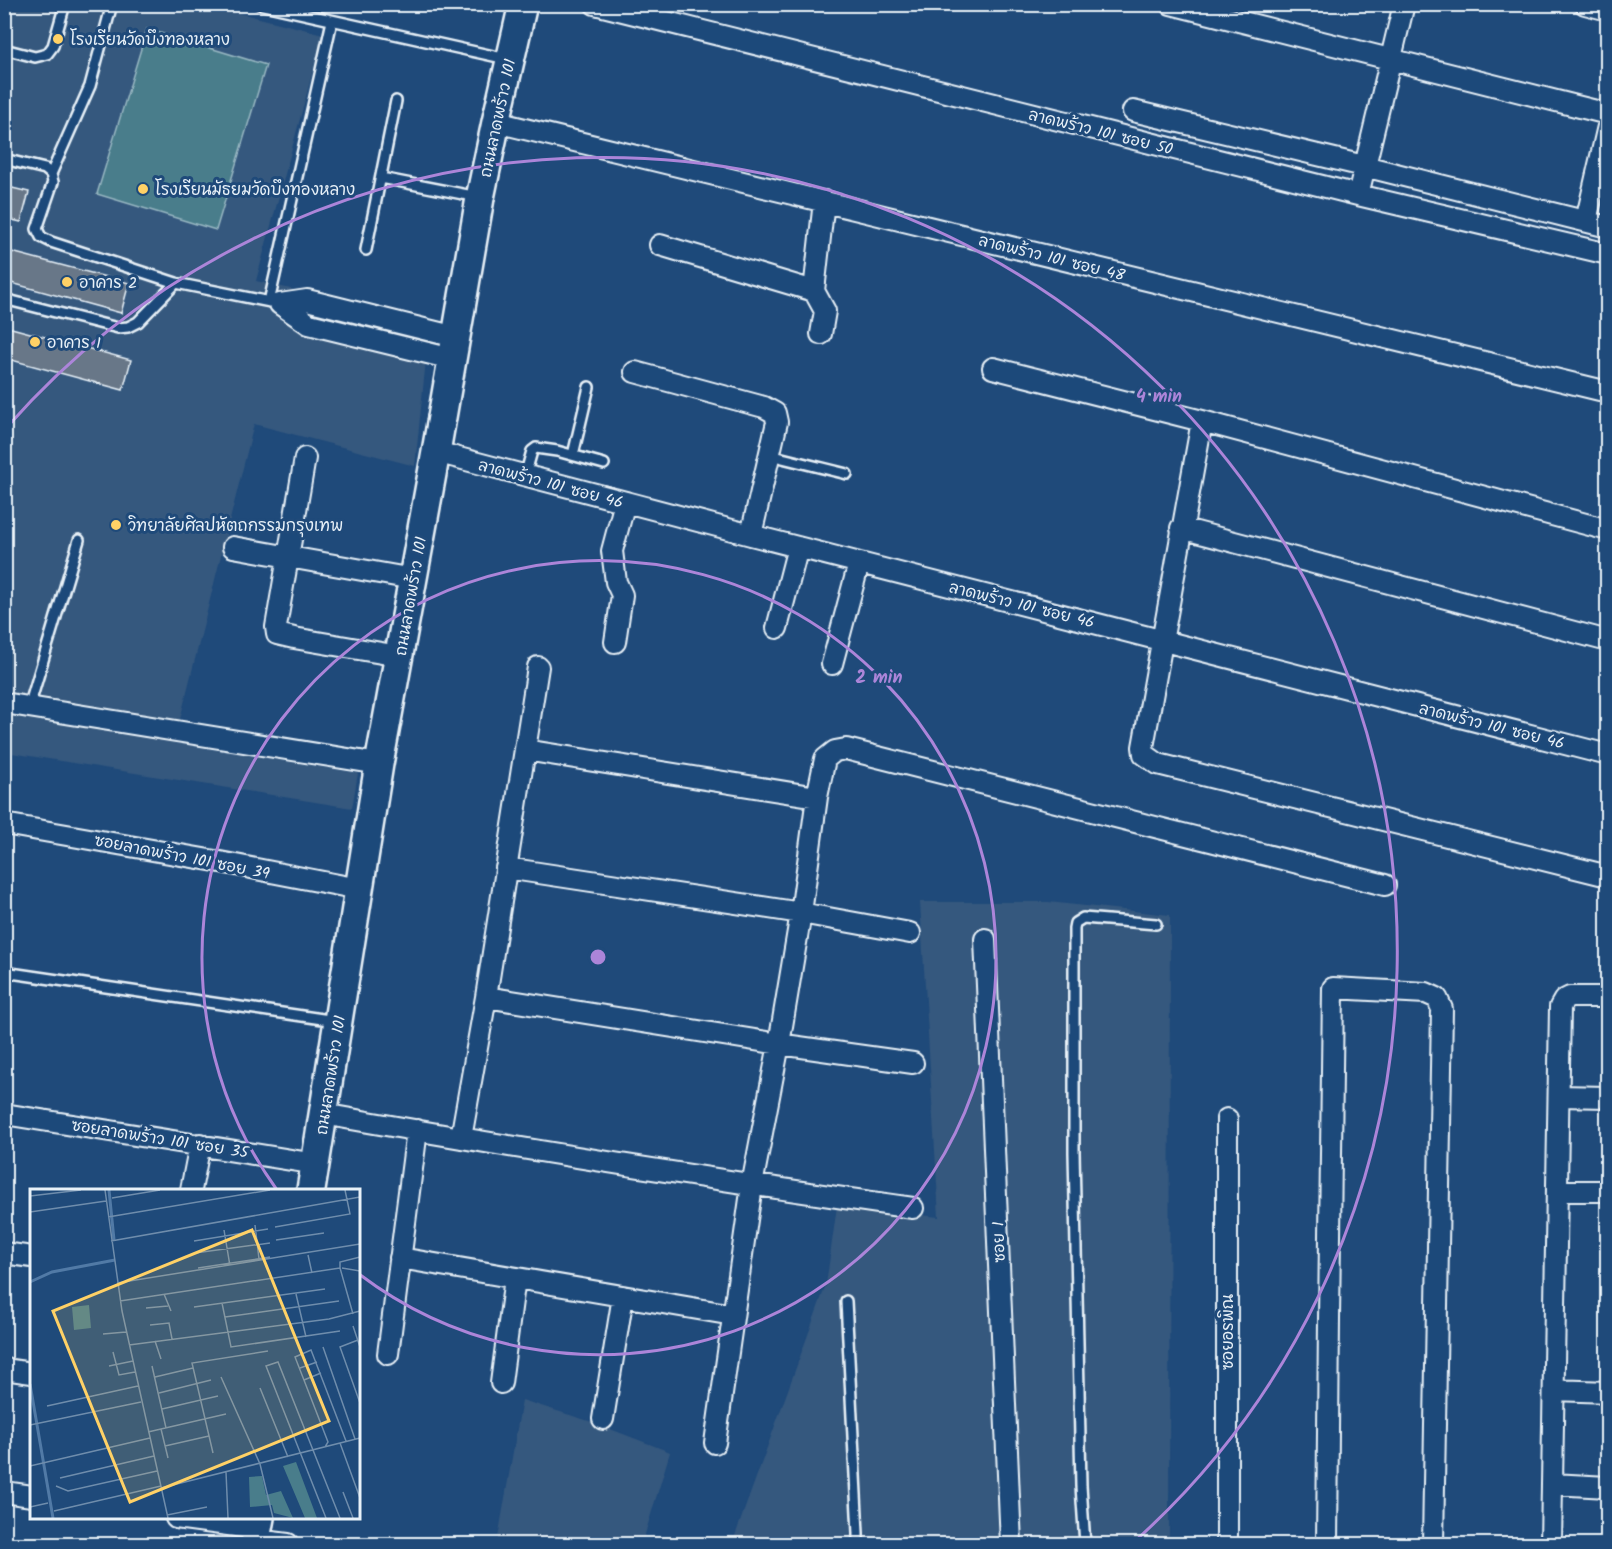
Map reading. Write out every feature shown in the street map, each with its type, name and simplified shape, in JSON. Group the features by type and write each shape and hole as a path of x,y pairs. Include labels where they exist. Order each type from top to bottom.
{"street":[{"name":"ถนนลาดพร้าว 101","path":"311,1189 379,764 480,198 523,4"},
{"name":"ลาดพร้าว 101 ซอย 50","path":"595,4 1358,195 1608,254"},
{"path":"1171,4 1608,114"},
{"path":"1358,195 1404,4"},
{"path":"1585,4 1608,10"},
{"path":"1133,111 1608,227"},
{"name":"ลาดพร้าว 101 ซอย 48","path":"496,122 1608,392"},
{"path":"1586,221 1608,126"},
{"path":"821,334 825,311 814,291 824,201"},
{"path":"660,245 814,291"},
{"path":"274,303 309,324 454,348"},
{"path":"993,368 1608,530"},
{"path":"635,372 773,411 777,422 751,535"},
{"path":"1202,422 1181,528 1143,747 1144,754 1158,764 1608,876"},
{"name":"ลาดพร้าว 101 ซอย 46","path":"436,452 1608,755"},
{"path":"305,458 276,627 277,634 399,656"},
{"path":"615,642 622,595 616,582 612,551 625,502"},
{"path":"1181,528 1608,641"},
{"path":"233,547 413,579"},
{"path":"777,628 798,547"},
{"path":"832,664 859,563"},
{"path":"461,1138 486,997 538,667"},
{"path":"4,703 379,764"},
{"path":"715,1443 752,1185 779,1044 801,913 817,797 825,759 835,752 846,749 1385,885"},
{"path":"525,750 817,797"},
{"name":"ซอยลาดพร้าว 101 ซอย 39","path":"4,824 215,861 359,890"},
{"path":"506,868 801,913 910,933"},
{"name":"ซอย 1","path":"985,939 1011,1545"},
{"path":"1328,1545 1333,988 1426,993 1437,998 1442,1009 1434,1545"},
{"path":"486,997 914,1063"},
{"path":"1551,1545 1560,1007 1564,1000 1570,997 1608,997"},
{"path":"1559,1096 1608,1097"},
{"name":"ซอยลาดพร้าว 101 ซอย 35","path":"4,1114 316,1164"},
{"path":"323,1114 752,1185 913,1208"},
{"name":"ซอยอรพิณ","path":"1227,1119 1227,1545"},
{"path":"388,1354 417,1131"},
{"path":"191,1189 200,1144"},
{"path":"1557,1191 1608,1191"},
{"path":"4,1253 30,1257"},
{"path":"400,1258 733,1315"},
{"path":"501,1383 515,1278"},
{"path":"603,1419 623,1296"},
{"path":"4,1369 30,1373"},
{"path":"1554,1390 1608,1392"},
{"path":"1552,1484 1608,1487"},
{"path":"4,1492 30,1496"},
{"path":"181,1519 257,1533 288,1545"}],"lane":[{"path":"4,49 36,57 47,54 53,46 65,4"},
{"path":"51,174 90,86 112,4"},
{"path":"259,4 510,60"},
{"path":"4,159 45,169 51,174 53,182 37,229 41,237 176,283 274,303 332,21"},
{"path":"366,250 396,101"},
{"path":"381,178 480,198"},
{"path":"4,299 118,328 128,327 138,322 176,283"},
{"path":"573,455 589,387"},
{"path":"525,476 532,451 536,448 604,464"},
{"path":"770,455 847,474"},
{"path":"29,707 79,540"},
{"path":"1085,1545 1081,1486 1074,1164 1074,928 1076,923 1083,918 1156,924"},
{"path":"4,972 338,1021"},
{"path":"846,1301 858,1545"}],"shaded area":[{"path":"4,5 207,5 323,34 256,281 430,321 415,466 254,424 174,743 358,773 352,808 5,752"},
{"path":"920,902 1048,902 1170,915 1169,1544 732,1544 826,1285 837,1206 939,1217"},
{"path":"522,1400 592,1422 670,1452 642,1544 497,1544"}],"green space":[{"path":"147,29 266,65 216,230 97,194"}],"building":[{"path":"4,186 29,192 21,222 4,218"},
{"name":"อาคาร 2","path":"4,250 129,283 121,313 4,281"},
{"name":"อาคาร 1","path":"4,326 131,360 123,390 4,358"}],"place":[{"name":"โรงเรียนวัดบึงทองหลาง","path":"58,39"},
{"name":"โรงเรียนมัธยมวัดบึงทองหลาง","path":"143,189"},
{"name":"อาคาร 2","path":"67,282"},
{"name":"อาคาร 1","path":"35,342"},
{"name":"วิทยาลัยศิลปหัตถกรรมกรุงเทพ","path":"116,525"}]}
